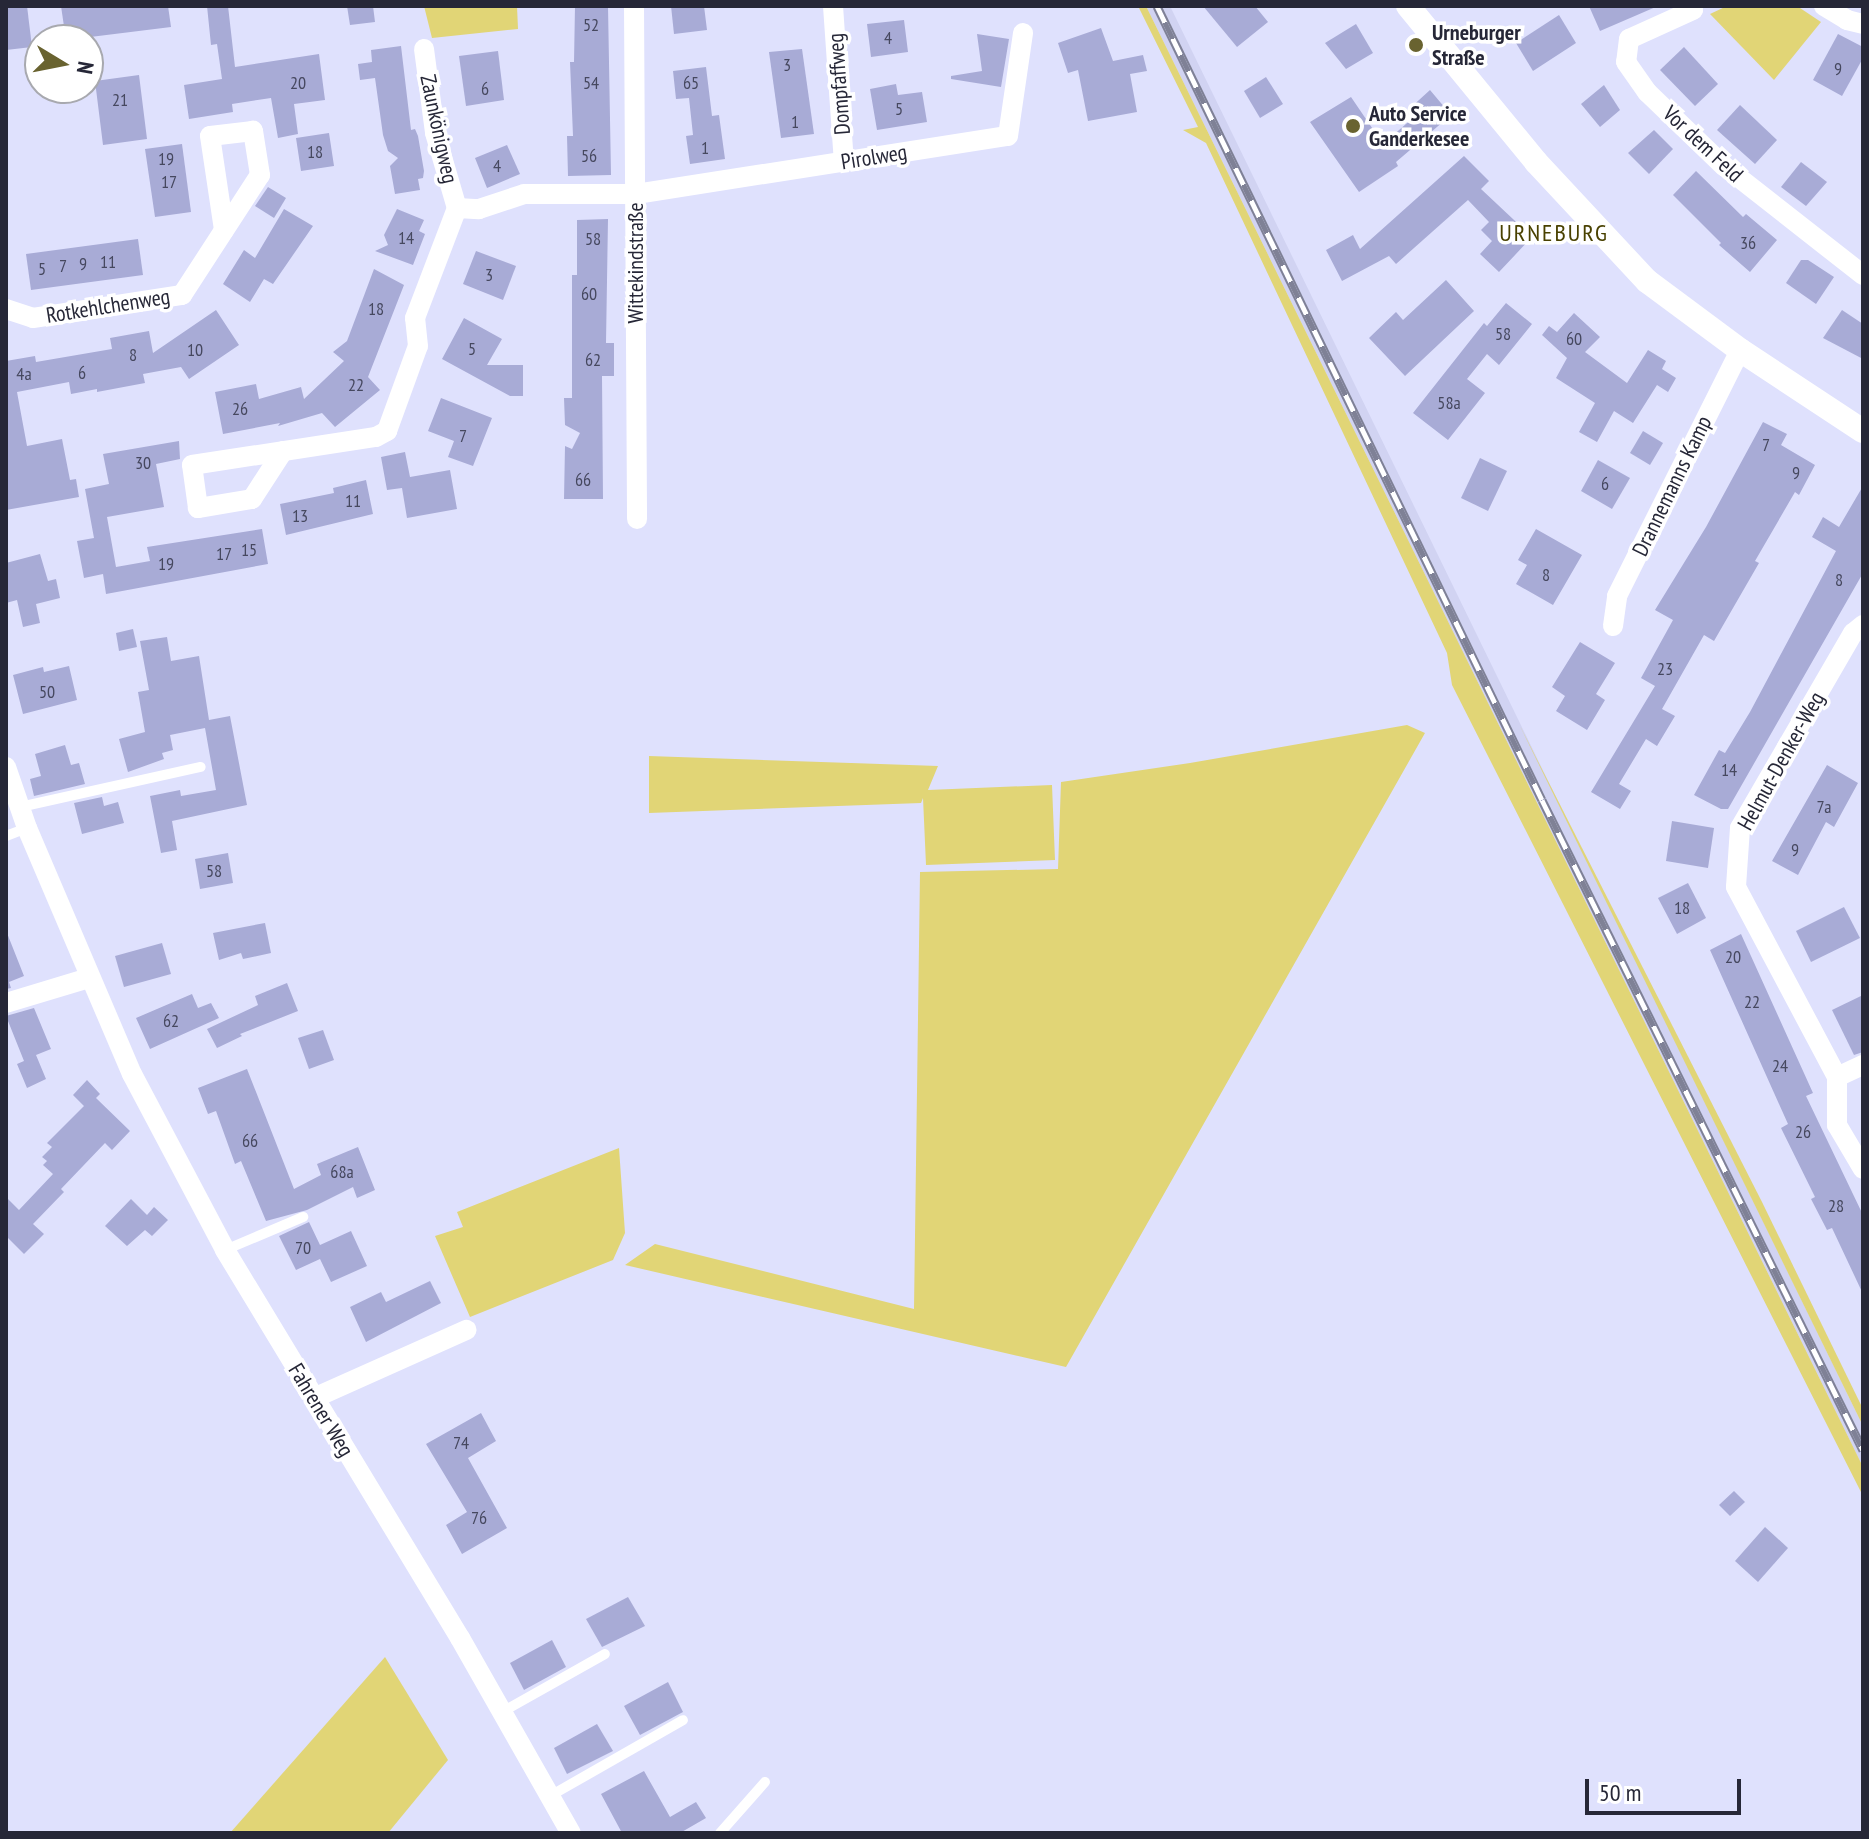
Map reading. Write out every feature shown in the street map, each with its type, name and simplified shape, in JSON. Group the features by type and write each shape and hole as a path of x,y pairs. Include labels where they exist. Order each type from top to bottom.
{"street":[{"name":"Wittekindstraße","path":"634,6 637,519"},
{"name":"Dompfaffweg","path":"833,6 844,162"},
{"path":"1408,6 1536,162 1647,281 1740,350 1863,431"},
{"path":"1824,6 1847,20 1863,24"},
{"name":"Vor dem Feld","path":"1695,7 1629,39 1626,62 1647,92 1724,166 1863,275"},
{"name":"Pirolweg","path":"636,194 1008,136 1023,33"},
{"name":"Zaunkönigweg","path":"283,451 376,437 387,431 418,346 415,318 457,208 435,133 424,49"},
{"name":"Zaunkönigweg","path":"457,208 479,209 524,194 636,194"},
{"name":"Rotkehlchenweg","path":"6,309 33,318 182,295 224,230"},
{"name":"Drannemanns Kamp","path":"1613,626 1617,596 1740,350"},
{"name":"Helmut-Denker-Weg","path":"1863,625 1853,633 1740,828 1736,887 1837,1077 1837,1125 1863,1169"},
{"name":"Fahrener Weg","path":"6,767 27,828 132,1074 225,1250 502,1712 571,1833"},
{"path":"6,1003 89,978"},
{"path":"1837,1077 1863,1065"},
{"path":"314,1398 466,1330"}],"lane":[{"path":"20,807 201,767"},
{"path":"6,836 27,828"},
{"path":"225,1250 303,1217"},
{"path":"502,1712 605,1654"},
{"path":"550,1796 683,1720"},
{"path":"720,1833 765,1782"}],"shaded area":[{"path":"424,6 517,6 518,29 432,38"},
{"path":"1138,6 1146,6 1863,1467 1863,1496 1452,685 1447,653 1206,143 1183,130 1198,127"},
{"path":"1146,6 1170,6 1863,1426 1863,1467"},
{"path":"1727,6 1797,6 1821,22 1774,80 1710,14"},
{"path":"1519,724 1762,1202 1863,1409 1863,1426"},
{"path":"1407,725 1425,733 1066,1367 625,1265 655,1244 914,1309 920,872 1058,869 1061,782"},
{"path":"649,756 938,766 928,790 1052,785 1055,860 926,865 923,798 921,803 649,813"},
{"path":"619,1148 625,1233 613,1260 470,1317 435,1236 463,1227 457,1212"},
{"path":"385,1657 448,1760 388,1833 230,1833"}],"building":[{"path":"6,6 27,6 29,24 24,24 24,48 6,50"},
{"path":"61,6 168,6 171,27 104,35 104,24 64,24"},
{"path":"207,6 228,6 235,67 319,54 325,100 294,104 298,134 278,138 271,98 232,104 233,112 189,119 184,85 222,79 217,44 211,45"},
{"path":"347,6 373,6 375,22 350,25"},
{"path":"575,6 608,6 611,175 568,176 567,136 573,136 570,62 574,62"},
{"path":"671,6 704,6 707,30 674,34"},
{"path":"1203,6 1255,6 1268,22 1237,47"},
{"path":"1589,6 1658,6 1600,31"},
{"path":"1559,15 1576,43 1533,71 1516,43"},
{"path":"904,20 908,52 871,57 867,24"},
{"path":"1356,24 1373,53 1346,69 1325,43"},
{"path":"1101,28 1113,61 1143,55 1147,71 1130,74 1137,112 1088,121 1078,70 1068,73 1058,43"},
{"path":"977,34 1009,39 1001,87 951,79 951,76 982,71"},
{"path":"1838,34 1863,47 1863,58 1842,96 1813,80"},
{"path":"401,46 411,130 415,129 418,136 424,171 423,178 418,179 420,190 395,194 390,166 398,158 388,151 383,135 375,78 360,80 358,64 372,62 371,50"},
{"path":"1684,47 1718,84 1695,106 1660,70"},
{"path":"802,49 814,134 781,138 769,52"},
{"path":"498,51 504,100 466,106 459,56"},
{"path":"706,67 712,116 719,115 725,159 690,164 686,136 693,135 689,98 676,99 673,71"},
{"path":"139,75 147,139 103,145 98,104 104,104 104,80"},
{"path":"1266,77 1283,104 1260,118 1244,91"},
{"path":"896,84 898,95 922,92 927,122 877,130 870,89"},
{"path":"1604,85 1620,110 1600,127 1581,104"},
{"path":"1430,90 1451,115 1396,162 1398,166 1359,192 1310,122 1351,97 1383,144 1414,117 1408,110"},
{"path":"1740,105 1777,140 1755,164 1717,130"},
{"path":"1654,130 1673,149 1649,174 1628,153"},
{"path":"329,133 334,166 301,171 296,138"},
{"path":"182,144 191,212 155,217 145,149"},
{"path":"507,145 520,174 487,188 475,158"},
{"path":"1464,156 1489,181 1481,189 1532,237 1499,272 1480,254 1492,241 1481,230 1489,222 1468,200 1396,264 1389,256 1342,281 1326,250 1353,235 1360,249"},
{"path":"1801,162 1827,182 1806,206 1781,187"},
{"path":"1696,171 1743,217 1746,214 1777,240 1750,272 1719,245 1721,243 1673,195"},
{"path":"268,187 286,198 274,218 255,206"},
{"path":"284,209 313,226 273,284 264,279 250,302 223,284 244,250 255,258"},
{"path":"397,209 424,220 419,231 425,234 413,265 375,251 388,245 384,235"},
{"path":"608,219 606,343 614,343 614,376 602,376 603,499 564,499 565,446 572,449 580,433 565,425 564,398 572,398 572,275 577,275 577,220"},
{"path":"138,239 143,275 31,290 26,254"},
{"path":"476,251 516,266 503,300 463,284"},
{"path":"1801,260 1808,260 1834,277 1816,304 1786,283"},
{"path":"374,269 404,285 368,377 380,390 335,427 322,413 278,426 280,423 223,434 215,392 256,384 259,399 301,387 304,399 344,361 333,352 347,341"},
{"path":"1446,280 1474,311 1405,376 1369,338 1396,312 1403,320"},
{"path":"1506,303 1532,324 1499,365 1487,354 1467,379 1485,393 1448,440 1413,413 1484,323 1487,326"},
{"path":"216,310 239,345 189,379 181,367 143,374 145,383 97,392 97,389 71,394 69,382 17,392 27,446 62,439 70,480 76,479 79,497 6,510 6,361 35,356 36,362 112,349 110,338 149,331 153,353"},
{"path":"1842,310 1863,324 1863,359 1823,338"},
{"path":"1574,313 1600,337 1585,352 1627,383 1648,350 1666,361 1662,369 1676,378 1668,392 1657,385 1633,423 1614,411 1597,442 1579,432 1595,403 1556,378 1567,358 1542,335 1549,326 1557,332"},
{"path":"464,318 502,339 487,365 523,365 523,396 510,396 442,359"},
{"path":"441,398 492,418 473,466 448,457 454,441 428,431"},
{"path":"1763,422 1787,434 1781,445 1815,465 1799,495 1795,492 1755,561 1759,563 1714,641 1704,635 1662,709 1675,716 1657,746 1646,739 1619,784 1631,791 1620,809 1591,792 1655,686 1641,678 1673,620 1655,610 1706,527"},
{"path":"1643,431 1663,443 1650,465 1630,453"},
{"path":"179,441 180,459 156,464 164,507 107,517 116,567 150,561 147,547 262,529 268,564 106,594 103,574 84,578 77,541 94,538 85,489 109,484 103,454"},
{"path":"405,452 410,477 450,470 457,509 407,518 402,488 387,490 381,457"},
{"path":"1480,458 1507,471 1488,511 1461,498"},
{"path":"1598,460 1630,478 1612,509 1581,491"},
{"path":"366,480 373,514 286,535 280,504 334,493 333,488"},
{"path":"1863,486 1863,573 1728,809 1721,809 1694,795 1719,750 1725,753 1750,712 1836,551 1812,537 1823,517 1839,527"},
{"path":"1536,529 1582,555 1553,605 1516,584 1527,565 1518,560"},
{"path":"40,554 48,581 56,579 60,598 36,604 40,623 23,627 17,600 6,603 6,563"},
{"path":"133,629 137,647 119,651 116,633"},
{"path":"167,637 171,661 199,656 209,720 230,716 247,805 172,821 177,850 161,853 150,796 180,790 181,796 216,790 205,728 170,735 173,750 162,753 164,759 128,772 119,739 145,732 138,692 149,690 140,641"},
{"path":"1580,642 1615,663 1596,694 1605,700 1587,730 1556,711 1565,696 1552,687"},
{"path":"69,666 77,700 23,714 13,675 43,667 44,672"},
{"path":"65,745 71,765 79,763 85,784 34,796 30,779 41,776 35,754"},
{"path":"1827,765 1858,783 1834,827 1826,822 1798,875 1772,861"},
{"path":"102,797 104,806 118,802 124,823 82,834 74,803"},
{"path":"1672,821 1714,828 1708,868 1666,861"},
{"path":"228,853 233,883 200,889 195,859"},
{"path":"1688,883 1706,918 1677,934 1658,898"},
{"path":"1844,907 1860,938 1811,962 1796,931"},
{"path":"265,923 271,953 243,959 241,953 219,960 213,933"},
{"path":"7,933 24,976 9,982 11,988 6,989"},
{"path":"1741,934 1813,1093 1806,1096 1863,1215 1863,1294 1832,1228 1827,1230 1811,1199 1815,1197 1781,1128 1788,1124 1710,950"},
{"path":"162,943 171,974 124,987 115,956"},
{"path":"287,983 298,1011 240,1034 242,1036 217,1048 207,1029 258,1005 255,996"},
{"path":"192,994 198,1008 211,1003 219,1018 150,1049 136,1018"},
{"path":"1863,995 1863,1052 1854,1055 1832,1010"},
{"path":"34,1008 51,1049 36,1055 46,1079 27,1088 17,1064 24,1061 6,1016"},
{"path":"323,1030 334,1060 309,1069 298,1038"},
{"path":"247,1069 294,1189 321,1175 317,1164 358,1147 375,1190 357,1198 353,1187 307,1210 266,1221 241,1161 235,1164 216,1111 208,1114 198,1088"},
{"path":"87,1080 100,1094 96,1098 130,1131 112,1150 105,1143 61,1189 64,1192 33,1224 44,1234 24,1254 6,1236 6,1197 19,1210 53,1174 43,1165 47,1161 42,1157 52,1147 47,1143 84,1106 73,1095"},
{"path":"131,1199 147,1215 154,1207 168,1220 152,1236 145,1230 127,1246 105,1226"},
{"path":"309,1222 320,1245 351,1231 367,1266 331,1282 320,1259 296,1270 279,1236"},
{"path":"430,1281 441,1303 366,1342 350,1307 381,1292 386,1302"},
{"path":"481,1413 496,1441 468,1458 507,1528 462,1554 446,1525 467,1512 426,1444"},
{"path":"1734,1491 1745,1502 1730,1516 1719,1505"},
{"path":"1765,1527 1788,1548 1758,1582 1735,1561"},
{"path":"628,1597 645,1626 602,1647 586,1619"},
{"path":"552,1640 566,1667 524,1690 510,1663"},
{"path":"668,1682 683,1712 640,1735 624,1706"},
{"path":"597,1724 613,1751 567,1774 554,1748"},
{"path":"644,1771 670,1817 696,1802 706,1818 680,1833 622,1833 601,1794"}],"railway":[{"path":"1157,6 1542,800 1863,1450"}],"place":[{"name":"Urneburger Straße","path":"1416,45"},
{"name":"Auto Service Ganderkesee","path":"1353,126"}],"district":[{"name":"URNEBURG","path":"1554,233"}]}
